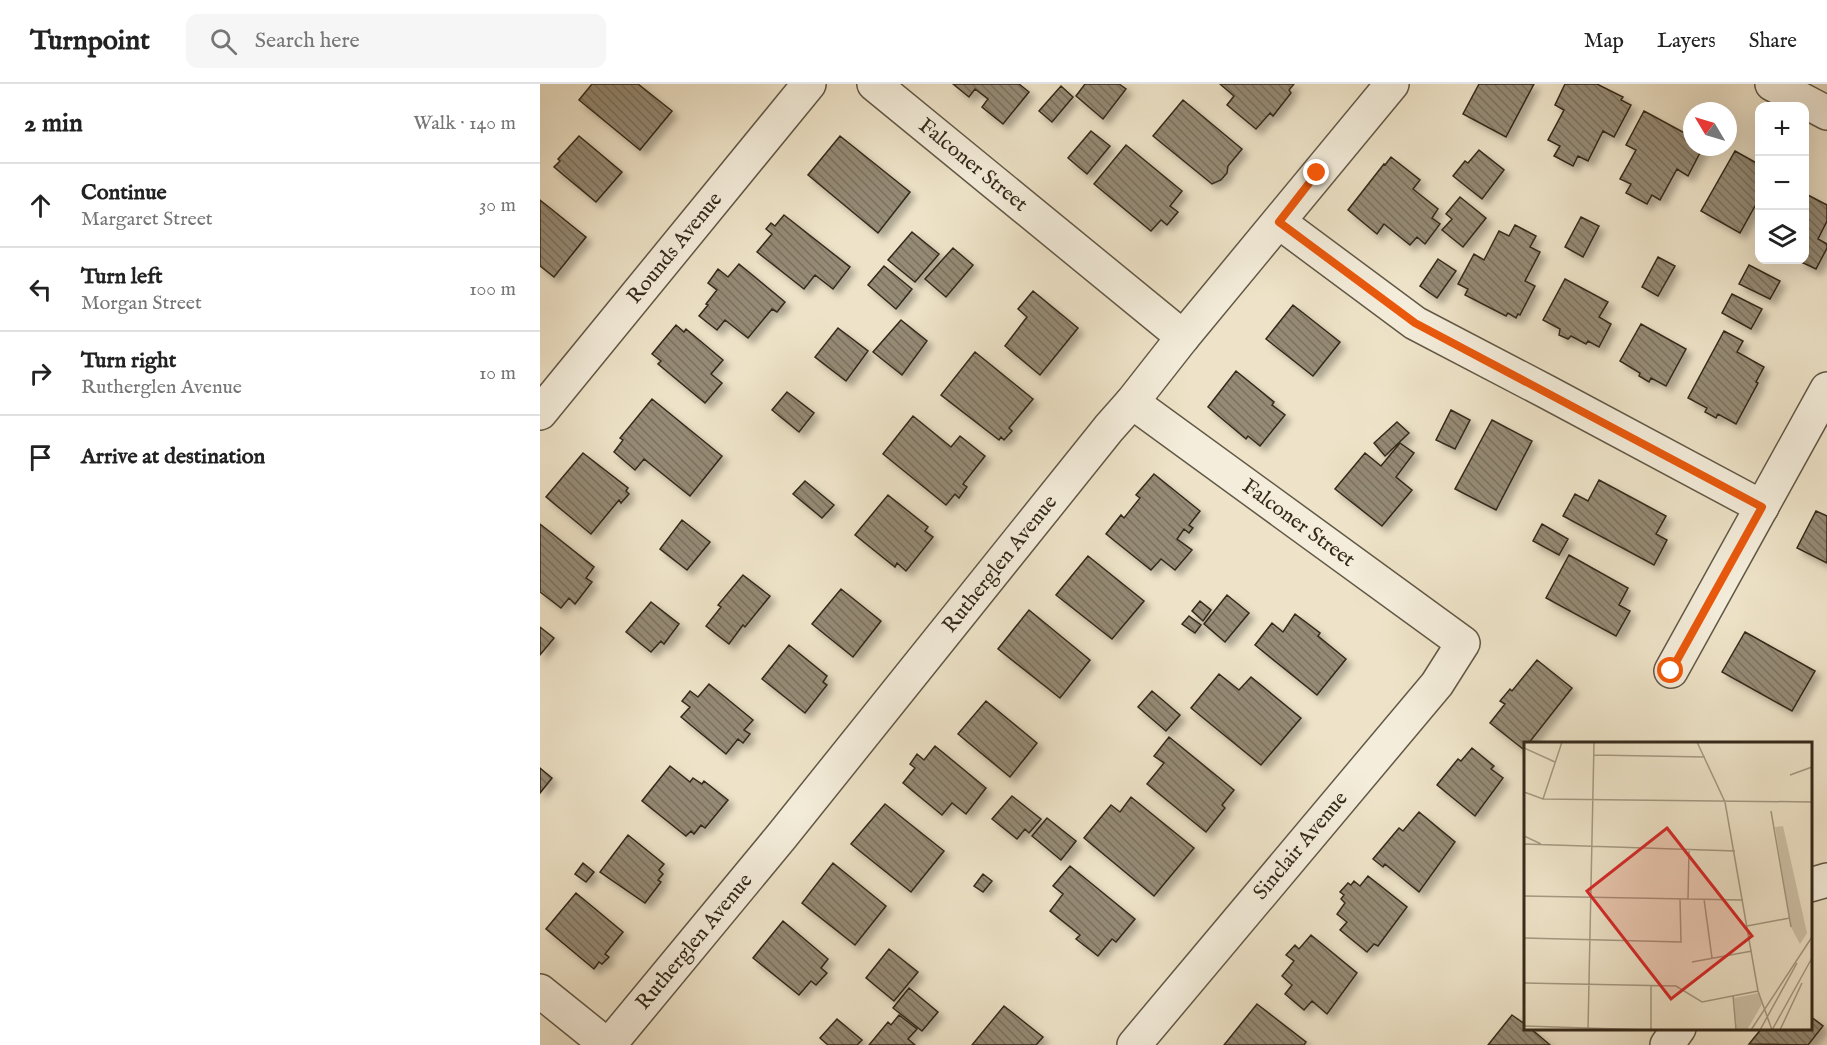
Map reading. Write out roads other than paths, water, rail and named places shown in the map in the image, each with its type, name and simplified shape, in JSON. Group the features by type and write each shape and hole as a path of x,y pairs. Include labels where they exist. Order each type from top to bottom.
{"street":[{"name":"Rounds Avenue","path":"540,413 809,84"},
{"name":"Falconer Street","path":"874,84 1183,337"},
{"name":"Rutherglen Avenue","path":"608,1045 781,837 1109,428 1392,84"},
{"path":"1772,84 1827,113"},
{"path":"1279,222 1415,323 1762,507"},
{"path":"1671,671 1827,389"},
{"name":"Falconer Street","path":"1132,402 1464,643"},
{"name":"Sinclair Avenue","path":"1134,1045 1437,684 1464,643"},
{"path":"1812,884 1827,880"},
{"path":"540,991 608,1045"},
{"path":"1667,1045 1678,1030"}]}
